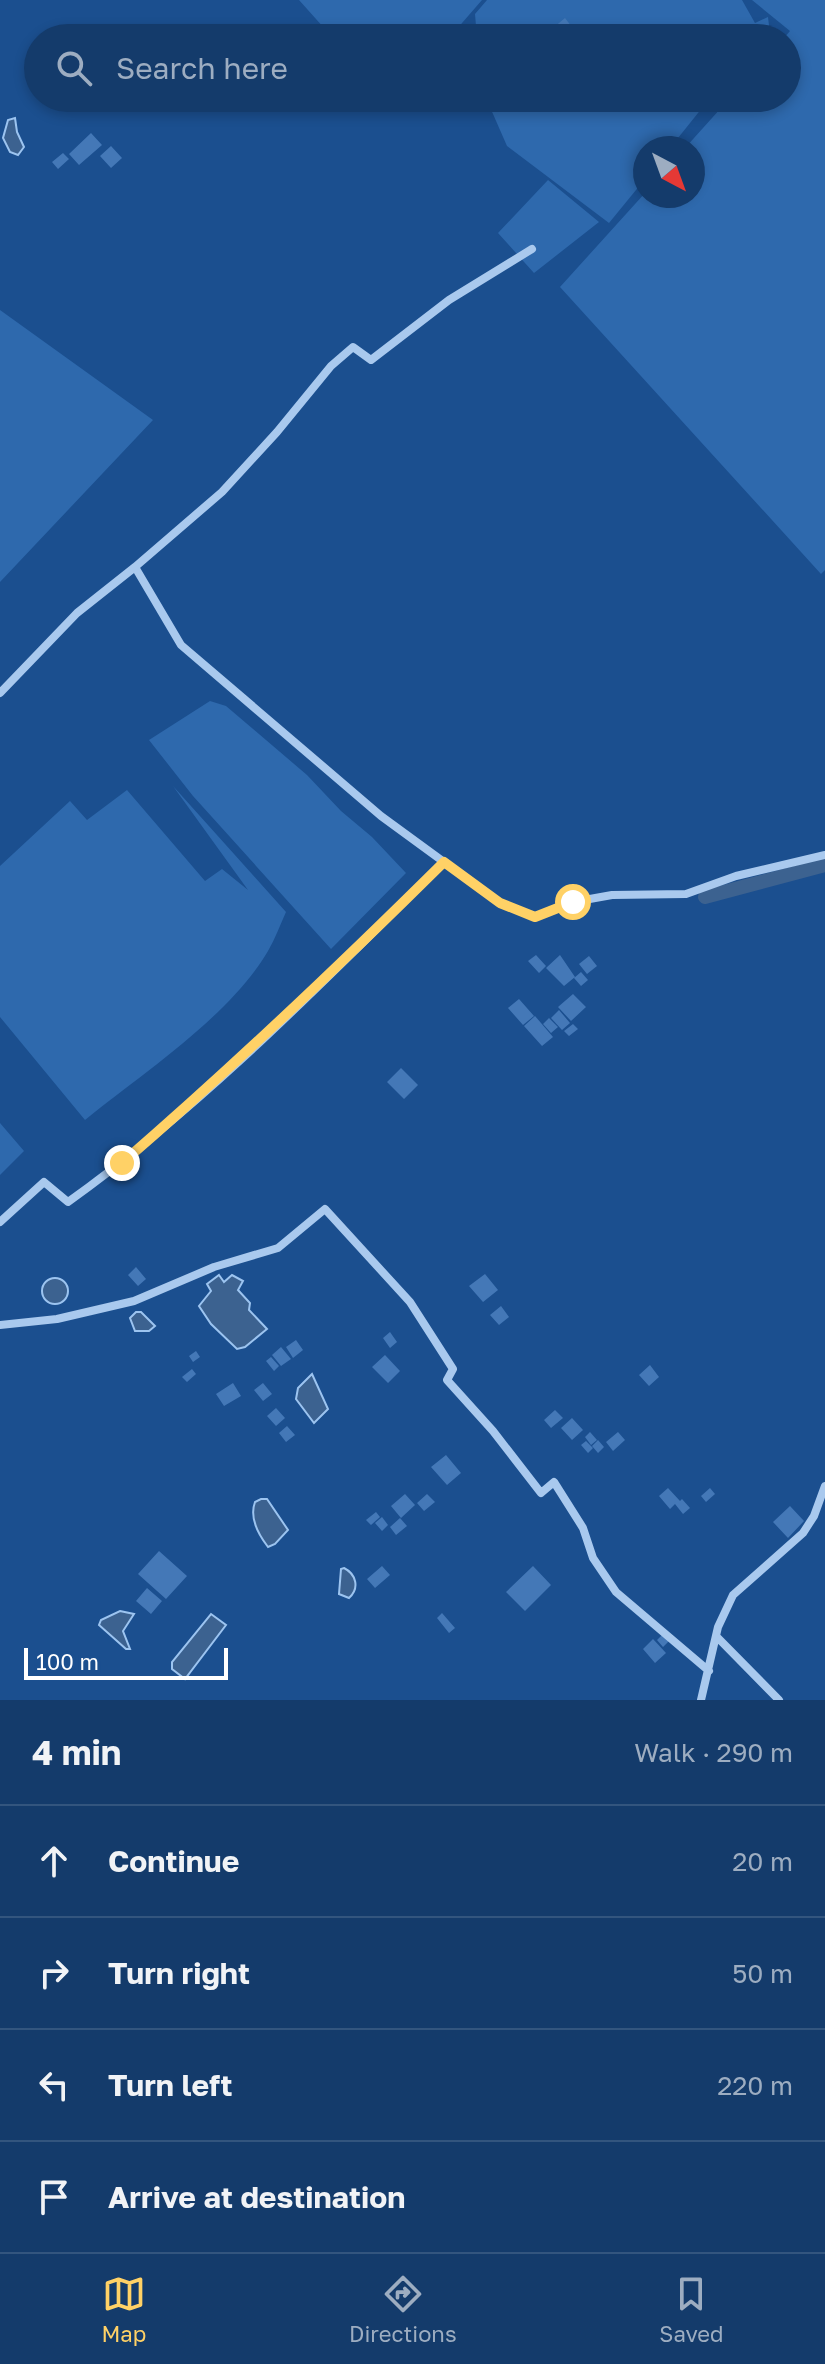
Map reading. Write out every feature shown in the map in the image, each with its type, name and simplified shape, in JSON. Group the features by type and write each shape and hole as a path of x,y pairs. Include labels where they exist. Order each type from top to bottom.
{"street":[{"path":"0,693 77,613 222,492 331,366 353,347 371,360 449,300 532,249"},
{"path":"135,567 181,645 381,816 500,903 535,917 573,902 612,895 686,894 736,876 825,855"},
{"path":"0,1222 44,1182 68,1202 122,1163 274,1026 444,862"},
{"path":"0,1325 57,1319 134,1301 214,1267 278,1248 325,1209 410,1302 453,1369 447,1380 493,1431 541,1493 554,1482 583,1528 593,1558 616,1592 709,1671"},
{"path":"701,1700 718,1627 733,1595 803,1533 814,1516 825,1486"},
{"path":"717,1637 779,1700"}],"shaded area":[{"path":"299,0 482,0 461,24 320,24"},
{"path":"487,0 742,0 755,23 768,17 769,24 476,24 475,14"},
{"path":"752,0 825,0 825,570 821,574 560,287 633,206 705,208 705,136 696,136 717,112 801,112 801,24 781,24"},
{"path":"492,112 699,112 680,136 633,136 633,194 609,223 507,146"},
{"path":"15,118 24,147 18,155 10,152 3,138 8,120"},
{"path":"548,180 599,222 534,273 498,233"},
{"path":"0,310 153,420 0,582"},
{"path":"210,701 226,706 307,775 406,873 331,949 193,796 149,740"},
{"path":"173,786 286,912 268,951 232,998 184,1042 85,1120 0,1017 0,866 70,801 87,820 127,790 205,881 222,869 248,890"},
{"path":"0,1123 24,1151 0,1175"},
{"path":"219,1275 224,1282 232,1275 243,1281 238,1290 250,1303 249,1310 267,1329 245,1347 237,1349 211,1324 199,1306 211,1291 207,1284"},
{"path":"55,1278 64,1282 68,1291 64,1300 55,1304 46,1300 42,1291 46,1282"},
{"path":"141,1312 155,1326 149,1331 135,1331 130,1318"},
{"path":"312,1374 328,1409 314,1423 296,1399 298,1388"},
{"path":"267,1499 288,1530 268,1547 254,1520 255,1502"},
{"path":"344,1568 355,1582 355,1590 349,1598 339,1594 341,1569"},
{"path":"120,1611 134,1614 123,1631 130,1649 126,1649 99,1625 101,1620"},
{"path":"211,1614 226,1625 185,1679 172,1669 172,1662"}],"building":[{"path":"91,133 102,145 79,165 69,154"},
{"path":"111,146 122,158 111,168 100,156"},
{"path":"63,153 69,159 58,169 52,162"},
{"path":"536,955 546,966 539,973 528,961"},
{"path":"560,955 575,977 564,986 546,968"},
{"path":"589,956 597,966 587,974 579,964"},
{"path":"581,972 588,980 581,986 574,978"},
{"path":"573,994 586,1007 571,1021 558,1007"},
{"path":"519,999 534,1016 523,1025 508,1008"},
{"path":"559,1010 570,1023 562,1030 551,1018"},
{"path":"535,1016 553,1037 542,1046 524,1026"},
{"path":"549,1018 558,1027 551,1033 543,1024"},
{"path":"573,1024 578,1029 569,1036 564,1031"},
{"path":"401,1068 418,1085 404,1099 387,1082"},
{"path":"136,1267 146,1279 138,1286 128,1275"},
{"path":"485,1274 498,1290 483,1302 469,1286"},
{"path":"501,1306 509,1317 499,1325 490,1315"},
{"path":"390,1332 397,1342 390,1348 383,1338"},
{"path":"296,1340 303,1350 293,1358 286,1347"},
{"path":"281,1347 291,1359 281,1366 272,1355"},
{"path":"196,1351 200,1357 193,1362 189,1356"},
{"path":"385,1355 400,1371 388,1383 372,1367"},
{"path":"271,1357 279,1366 274,1371 266,1361"},
{"path":"650,1365 659,1377 649,1386 639,1375"},
{"path":"192,1369 196,1374 187,1382 182,1377"},
{"path":"233,1383 241,1396 224,1406 216,1394"},
{"path":"263,1383 272,1394 263,1401 254,1390"},
{"path":"276,1408 285,1418 276,1426 267,1416"},
{"path":"555,1410 563,1418 551,1428 544,1420"},
{"path":"572,1418 583,1430 572,1440 561,1428"},
{"path":"287,1426 295,1435 286,1442 279,1433"},
{"path":"590,1432 597,1440 591,1445 585,1437"},
{"path":"618,1432 625,1440 613,1451 606,1442"},
{"path":"598,1440 604,1447 598,1453 592,1446"},
{"path":"586,1441 593,1448 588,1453 581,1445"},
{"path":"446,1455 461,1473 447,1485 431,1467"},
{"path":"668,1488 690,1508 683,1514 675,1504 670,1509 659,1496"},
{"path":"710,1488 715,1494 706,1502 701,1496"},
{"path":"405,1494 415,1505 401,1518 391,1506"},
{"path":"427,1494 435,1502 424,1511 417,1503"},
{"path":"790,1506 804,1521 788,1538 773,1522"},
{"path":"376,1512 380,1517 371,1525 366,1520"},
{"path":"382,1517 388,1525 382,1531 375,1523"},
{"path":"400,1518 407,1526 396,1535 390,1527"},
{"path":"159,1551 187,1576 166,1599 138,1574"},
{"path":"382,1566 390,1575 375,1588 367,1579"},
{"path":"533,1566 551,1585 525,1611 506,1592"},
{"path":"147,1588 162,1601 151,1614 136,1601"},
{"path":"442,1613 455,1628 449,1633 437,1618"},
{"path":"662,1635 669,1641 663,1647 657,1640"},
{"path":"653,1639 666,1653 655,1663 643,1649"}],"waterway":[{"path":"705,897 825,865"}],"route":[{"path":"122,1163 195,1100 444,862 500,903 535,917 573,902"}]}
